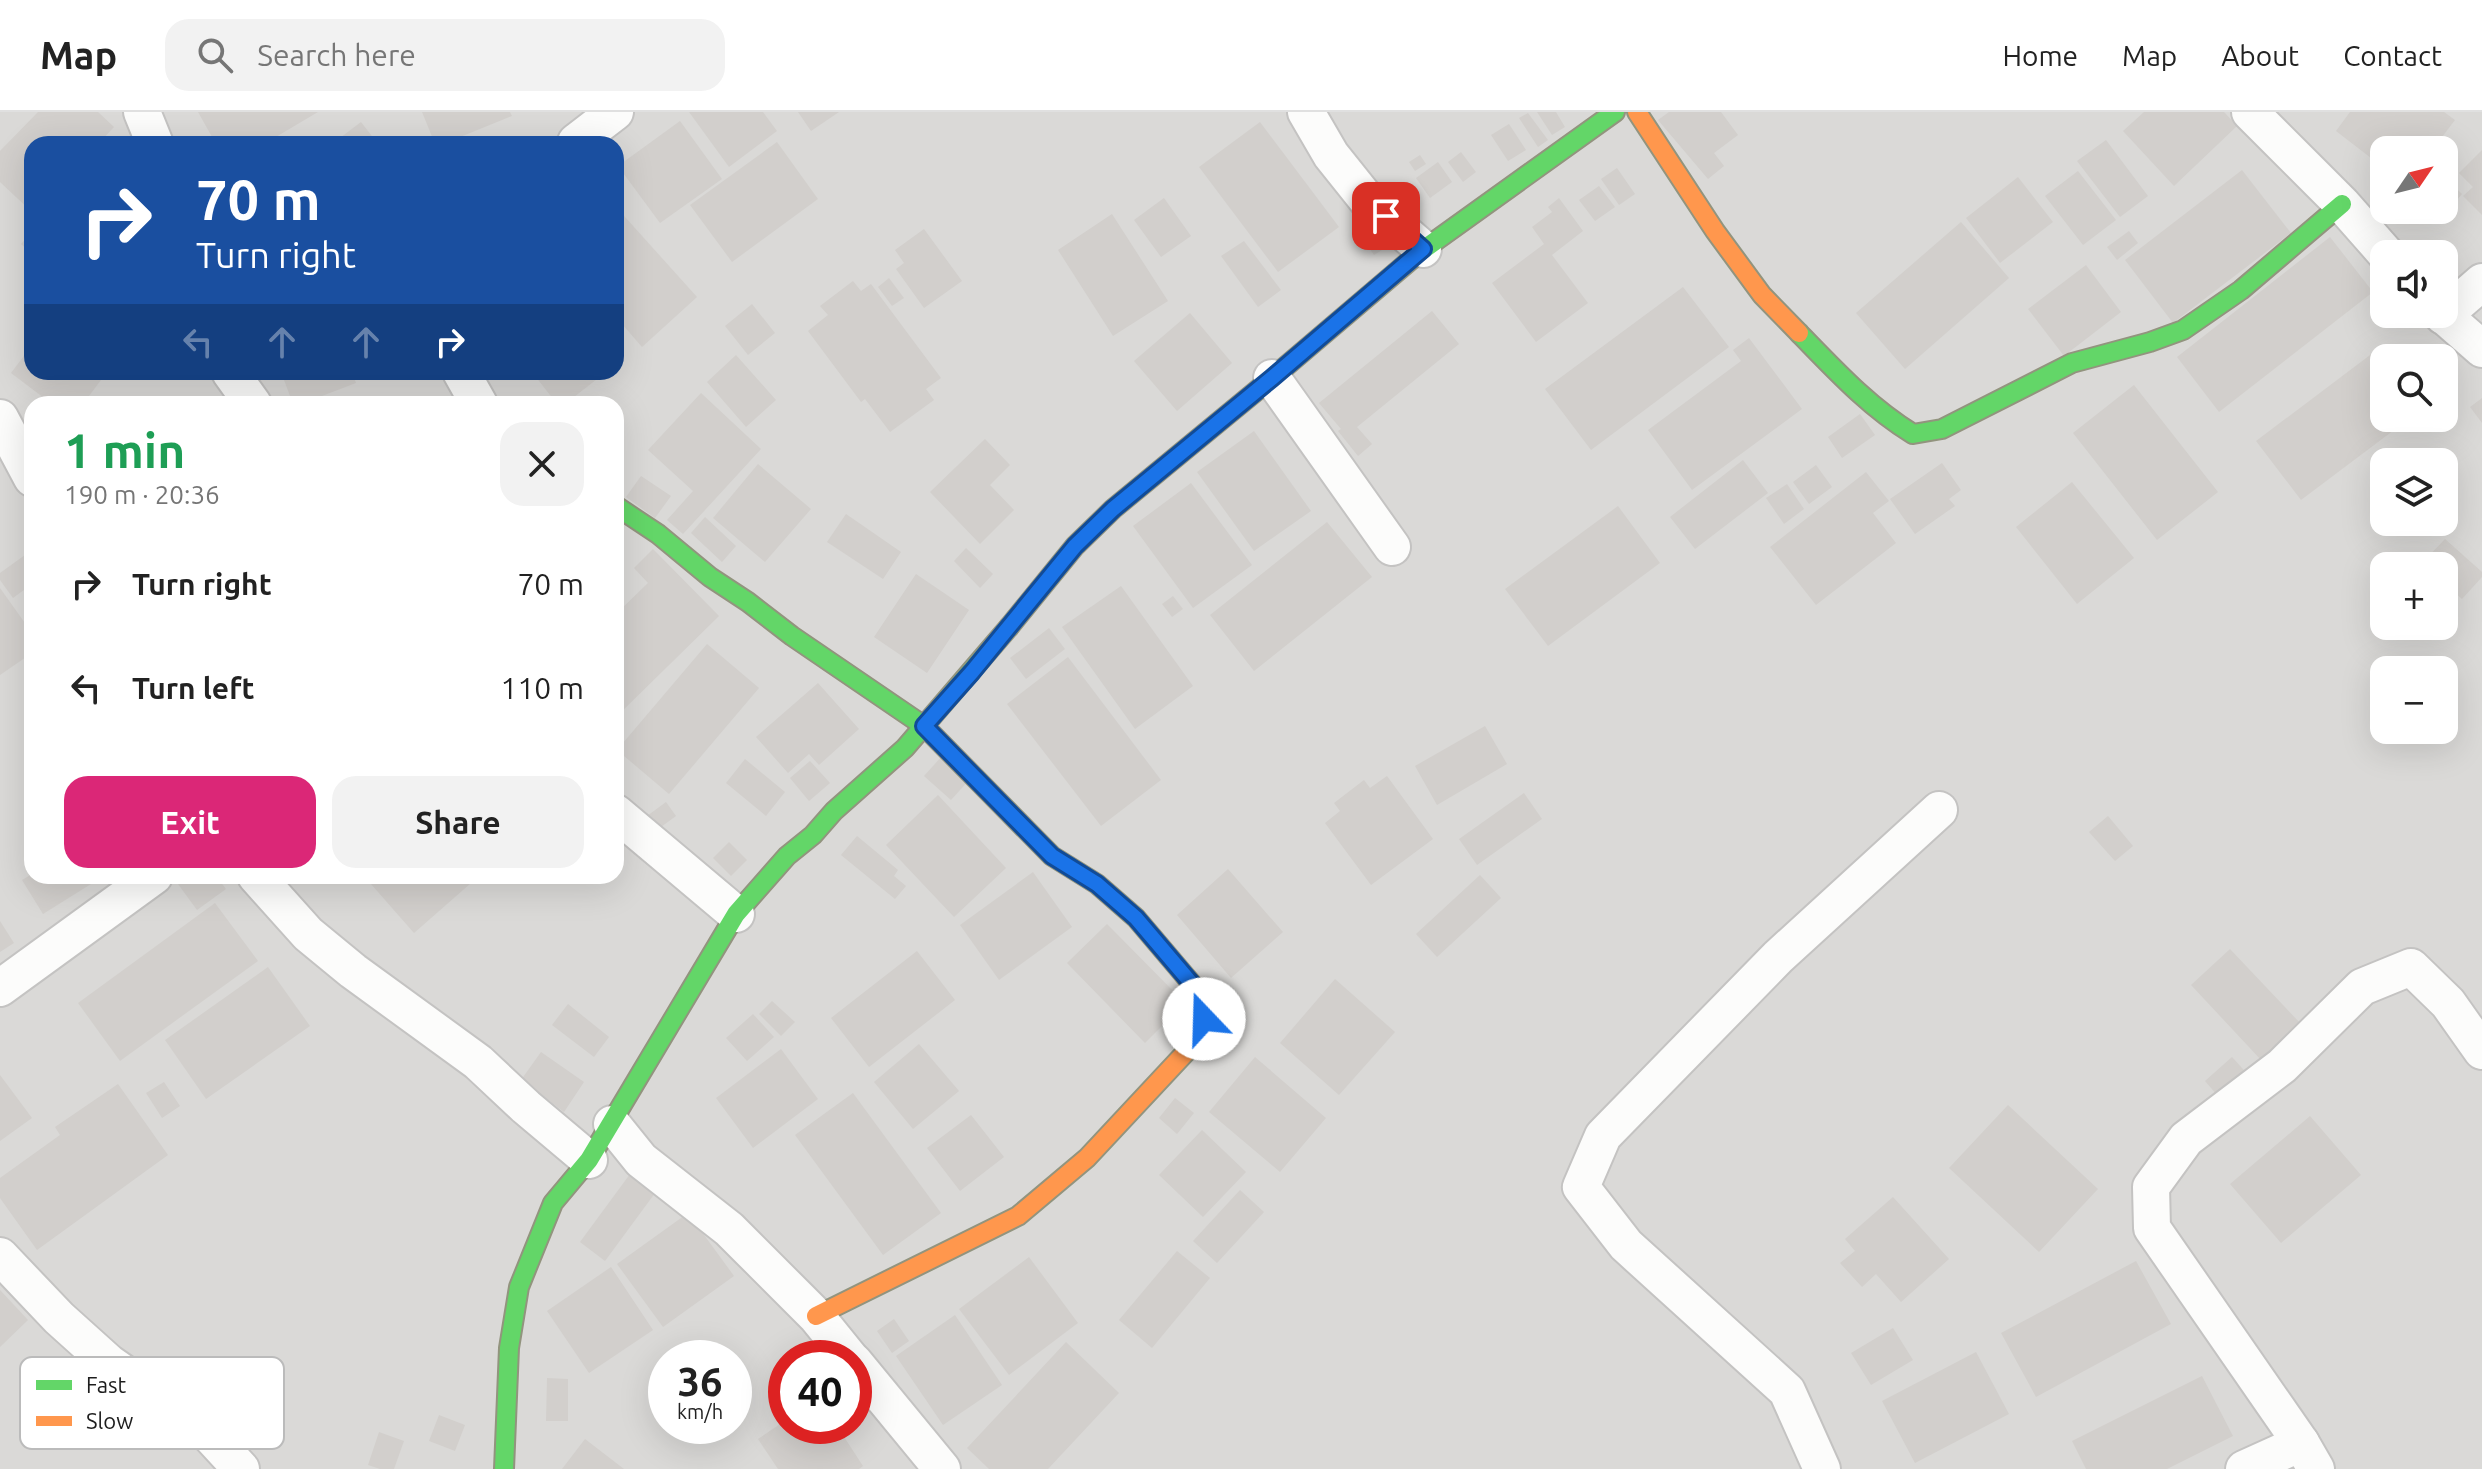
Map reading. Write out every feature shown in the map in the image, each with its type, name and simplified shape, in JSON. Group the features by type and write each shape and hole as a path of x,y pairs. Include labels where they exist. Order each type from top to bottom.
{"street":[{"path":"142,112 152,136"},
{"path":"571,133 615,112"},
{"path":"1306,112 1331,155 1367,200 1423,249"},
{"path":"504,1469 509,1348 519,1287 553,1203 589,1160 612,1124 736,914 787,856 905,748 1075,546 1113,509 1423,249 1615,112"},
{"path":"1637,112 1715,231 1762,295 1853,389 1913,434 1942,429 2072,363 2183,330 2241,290 2342,204"},
{"path":"2250,112 2374,240"},
{"path":"2458,302 2482,282"},
{"path":"2457,328 2482,349"},
{"path":"1272,378 1392,547"},
{"path":"0,418 24,463"},
{"path":"624,511 792,636 924,726 1052,856 1097,884 1136,918 1203,997 1204,1019 1186,1052 1087,1158 1018,1216 816,1316"},
{"path":"1822,1469 1787,1391 1626,1245 1581,1187 1603,1136 1778,957 1939,810"},
{"path":"624,820 736,914"},
{"path":"0,988 143,884"},
{"path":"263,884 308,934 353,971 478,1062 589,1160"},
{"path":"2244,1469 2308,1456 2152,1228 2151,1187 2186,1139 2282,1066 2362,987 2411,967 2448,1003 2482,1051"},
{"path":"612,1124 641,1160 729,1229 816,1316 836,1340"},
{"path":"0,1256 59,1318 102,1357"},
{"path":"872,1384 942,1469"},
{"path":"223,1449 241,1469"}],"shaded area":[{"path":"0,112 2482,112 2482,1469 0,1469"}],"building":[{"path":"38,112 98,112 114,127 106,136 24,136 24,204 0,182 0,151"},
{"path":"198,112 318,112 278,136 212,136"},
{"path":"422,112 510,112 512,116 463,136 432,136"},
{"path":"689,112 763,112 777,131 729,167"},
{"path":"798,112 839,112 811,131"},
{"path":"1537,112 1556,112 1565,127 1552,135"},
{"path":"1669,112 1721,112 1738,135 1714,153 1724,166 1708,179 1658,120"},
{"path":"2144,112 2224,112 2237,126 2174,186 2123,131"},
{"path":"2350,112 2444,112 2455,120 2443,136 2370,136 2370,157 2336,131"},
{"path":"1528,113 1548,140 1538,147 1519,118"},
{"path":"680,121 722,179 660,223 624,174 624,162"},
{"path":"361,122 372,136 343,136"},
{"path":"1260,122 1339,227 1278,272 1199,167"},
{"path":"1509,124 1526,150 1508,161 1491,135"},
{"path":"2106,140 2148,196 2120,217 2077,161"},
{"path":"777,142 818,199 732,262 690,205"},
{"path":"2482,150 2482,215 2463,196 2473,187 2459,173"},
{"path":"1461,152 1476,172 1463,182 1448,162"},
{"path":"1420,155 1426,164 1415,171 1409,162"},
{"path":"1438,162 1452,182 1430,198 1416,178"},
{"path":"1617,168 1635,194 1619,205 1601,179"},
{"path":"2242,170 2291,233 2173,323 2125,260"},
{"path":"2078,171 2116,220 2083,245 2045,196"},
{"path":"2018,177 2053,222 2000,263 1966,218"},
{"path":"1599,186 1615,207 1595,221 1579,200"},
{"path":"1164,198 1191,236 1161,257 1134,220"},
{"path":"1559,198 1583,231 1552,255 1588,303 1536,342 1492,283 1544,244 1532,227 1552,212 1548,207"},
{"path":"1375,211 1395,242 1374,255 1353,225"},
{"path":"1112,214 1168,301 1113,336 1058,250"},
{"path":"624,216 697,297 642,347 624,326"},
{"path":"1961,222 2009,278 1905,369 1856,313"},
{"path":"924,229 962,281 924,308 896,269 904,263 895,250"},
{"path":"2129,231 2138,243 2117,260 2107,247"},
{"path":"2330,237 2370,288 2370,294 2219,412 2177,357"},
{"path":"1244,241 1281,290 1258,307 1221,256"},
{"path":"2086,265 2121,312 2064,356 2028,309"},
{"path":"889,278 904,298 892,306 878,287"},
{"path":"853,281 861,291 871,284 941,378 926,389 934,400 890,432 865,399 861,402 808,331 828,315 820,306"},
{"path":"1683,287 1729,347 1591,450 1545,389"},
{"path":"752,304 775,333 748,355 725,326"},
{"path":"1432,311 1459,344 1357,427 1372,444 1358,456 1319,403"},
{"path":"1190,313 1232,363 1177,411 1134,361"},
{"path":"1749,338 1802,409 1692,490 1648,430 1741,361 1733,350"},
{"path":"736,355 776,400 746,427 707,382"},
{"path":"2370,355 2370,432 2391,432 2301,500 2256,441"},
{"path":"24,356 24,380 101,380 89,396 41,396 11,373"},
{"path":"284,380 355,380 356,383 322,396 290,396"},
{"path":"538,380 596,380 575,396 551,396"},
{"path":"2134,385 2218,492 2157,540 2073,433"},
{"path":"701,393 761,449 683,534 667,520 693,491 648,450"},
{"path":"2482,398 2482,423 2470,407"},
{"path":"1860,414 1875,435 1842,458 1828,437"},
{"path":"1254,431 1311,511 1254,551 1197,472"},
{"path":"985,439 1010,465 990,485 1014,510 980,544 930,492"},
{"path":"1743,460 1768,493 1695,549 1670,517"},
{"path":"1942,463 1961,490 1949,499 1955,506 1915,534 1890,499"},
{"path":"758,464 811,509 765,562 713,518"},
{"path":"1816,465 1832,487 1809,504 1793,482"},
{"path":"1866,472 1889,501 1873,513 1896,543 1816,605 1770,547"},
{"path":"641,476 671,496 655,518 626,497"},
{"path":"2072,482 2134,558 2077,604 2016,527"},
{"path":"1191,483 1252,565 1193,608 1133,526"},
{"path":"1787,484 1804,509 1784,524 1766,498"},
{"path":"1618,506 1660,563 1548,646 1505,589"},
{"path":"846,514 901,552 883,579 827,542"},
{"path":"705,517 736,546 722,562 691,533"},
{"path":"1327,522 1372,577 1254,671 1210,615"},
{"path":"2445,539 2482,572 2482,577 2462,599 2458,595 2458,552 2433,552"},
{"path":"966,548 993,574 980,588 954,561"},
{"path":"653,549 719,616 624,709 624,606 648,583 634,568"},
{"path":"24,556 24,590 13,598 0,580 0,573"},
{"path":"916,574 969,610 927,673 874,637"},
{"path":"1121,586 1193,686 1135,729 1062,627"},
{"path":"0,588 24,622 24,658 0,675"},
{"path":"1173,596 1183,609 1172,617 1162,604"},
{"path":"1049,628 1065,649 1026,679 1010,658"},
{"path":"707,644 759,688 669,794 624,756 624,742"},
{"path":"1068,657 1161,780 1101,826 1007,704"},
{"path":"818,683 859,729 819,765 809,754 788,773 756,737"},
{"path":"1485,726 1507,764 1437,805 1415,766"},
{"path":"943,755 970,779 951,800 924,776"},
{"path":"745,759 785,792 766,816 726,783"},
{"path":"810,761 830,783 809,801 790,778"},
{"path":"1387,776 1433,839 1371,885 1325,823 1340,811 1334,803 1364,780 1370,788"},
{"path":"1524,793 1542,819 1477,865 1459,839"},
{"path":"938,795 1006,868 954,917 886,845"},
{"path":"666,802 676,816 654,832 643,819"},
{"path":"2108,816 2133,846 2115,861 2089,832"},
{"path":"857,836 898,870 894,876 906,886 895,899 841,855"},
{"path":"729,842 747,860 731,876 713,858"},
{"path":"1228,869 1283,932 1231,978 1177,915"},
{"path":"1033,872 1072,927 999,980 960,925"},
{"path":"1480,875 1501,898 1437,957 1416,934"},
{"path":"24,884 91,884 43,914"},
{"path":"178,884 222,884 226,889 197,910"},
{"path":"371,884 470,884 414,933"},
{"path":"215,903 258,961 120,1061 78,1003"},
{"path":"0,921 14,943 0,952"},
{"path":"1107,924 1185,1003 1145,1043 1067,963"},
{"path":"2230,949 2301,1024 2262,1061 2191,985"},
{"path":"917,951 955,1000 869,1067 831,1018"},
{"path":"268,967 310,1026 206,1099 165,1040"},
{"path":"1335,979 1395,1032 1339,1095 1280,1043"},
{"path":"772,1001 795,1022 781,1036 759,1014"},
{"path":"568,1004 609,1037 594,1057 552,1025"},
{"path":"753,1014 774,1037 747,1061 726,1038"},
{"path":"919,1044 959,1091 913,1129 874,1082"},
{"path":"781,1049 818,1099 753,1148 716,1098"},
{"path":"541,1052 584,1082 564,1112 542,1095 537,1101 516,1087"},
{"path":"1255,1057 1326,1118 1280,1172 1209,1112"},
{"path":"2232,1057 2252,1079 2224,1103 2205,1081"},
{"path":"0,1075 32,1118 0,1141"},
{"path":"164,1082 180,1106 162,1118 146,1093"},
{"path":"118,1084 168,1155 37,1250 0,1198 0,1178 60,1135 55,1127"},
{"path":"853,1093 941,1213 883,1255 795,1135"},
{"path":"1175,1098 1194,1113 1177,1134 1159,1118"},
{"path":"2008,1105 2098,1189 2039,1252 1949,1168"},
{"path":"971,1115 1004,1157 960,1191 927,1148"},
{"path":"2310,1116 2361,1175 2281,1243 2230,1184"},
{"path":"1202,1130 1246,1172 1203,1217 1159,1175"},
{"path":"633,1170 658,1189 605,1261 580,1242"},
{"path":"1240,1190 1264,1212 1217,1263 1193,1241"},
{"path":"1893,1197 1949,1259 1901,1302 1876,1274 1862,1287 1840,1263 1855,1251 1845,1239"},
{"path":"688,1213 734,1276 663,1327 617,1264"},
{"path":"1177,1251 1210,1278 1152,1348 1119,1320"},
{"path":"1029,1257 1078,1323 1009,1375 959,1309"},
{"path":"2136,1261 2171,1324 2036,1397 2001,1333"},
{"path":"611,1267 653,1330 589,1373 547,1311"},
{"path":"0,1290 28,1320 0,1347"},
{"path":"955,1315 1002,1385 943,1425 896,1356"},
{"path":"894,1319 909,1341 892,1353 877,1331"},
{"path":"1893,1328 1913,1360 1871,1385 1851,1353"},
{"path":"1066,1342 1119,1393 1048,1469 989,1469 967,1448"},
{"path":"1976,1352 2009,1414 1915,1463 1882,1401"},
{"path":"2202,1376 2233,1436 2167,1469 2086,1469 2072,1441"},
{"path":"547,1378 568,1379 568,1421 546,1421"},
{"path":"439,1415 465,1425 455,1451 429,1441"},
{"path":"379,1432 404,1441 394,1469 368,1465"},
{"path":"768,1432 768,1444 849,1444 863,1466 859,1469 778,1469 758,1439"},
{"path":"585,1439 624,1469 562,1469"}],"traffic: fast":[{"path":"1420,252 1615,112"},
{"path":"1799,333 1853,387 1913,434 1942,429 2072,363 2183,330 2241,290 2342,204"},
{"path":"624,511 792,636 924,726 1052,856 1097,884 1136,918 1203,997 1204,1012"},
{"path":"504,1469 509,1348 519,1287 553,1203 589,1160 736,914 787,856 905,748 1009,627"}],"traffic: slow":[{"path":"1637,112 1715,231 1762,295 1799,333"},
{"path":"1009,627 1075,546 1113,509 1420,252"},
{"path":"816,1316 1018,1216 1087,1158 1186,1052 1204,1019 1204,1012"}],"route":[{"path":"1204,1019 1203,997 1136,918 1097,884 1052,856 924,726 1075,546 1113,509 1423,249 1386,216"}]}
